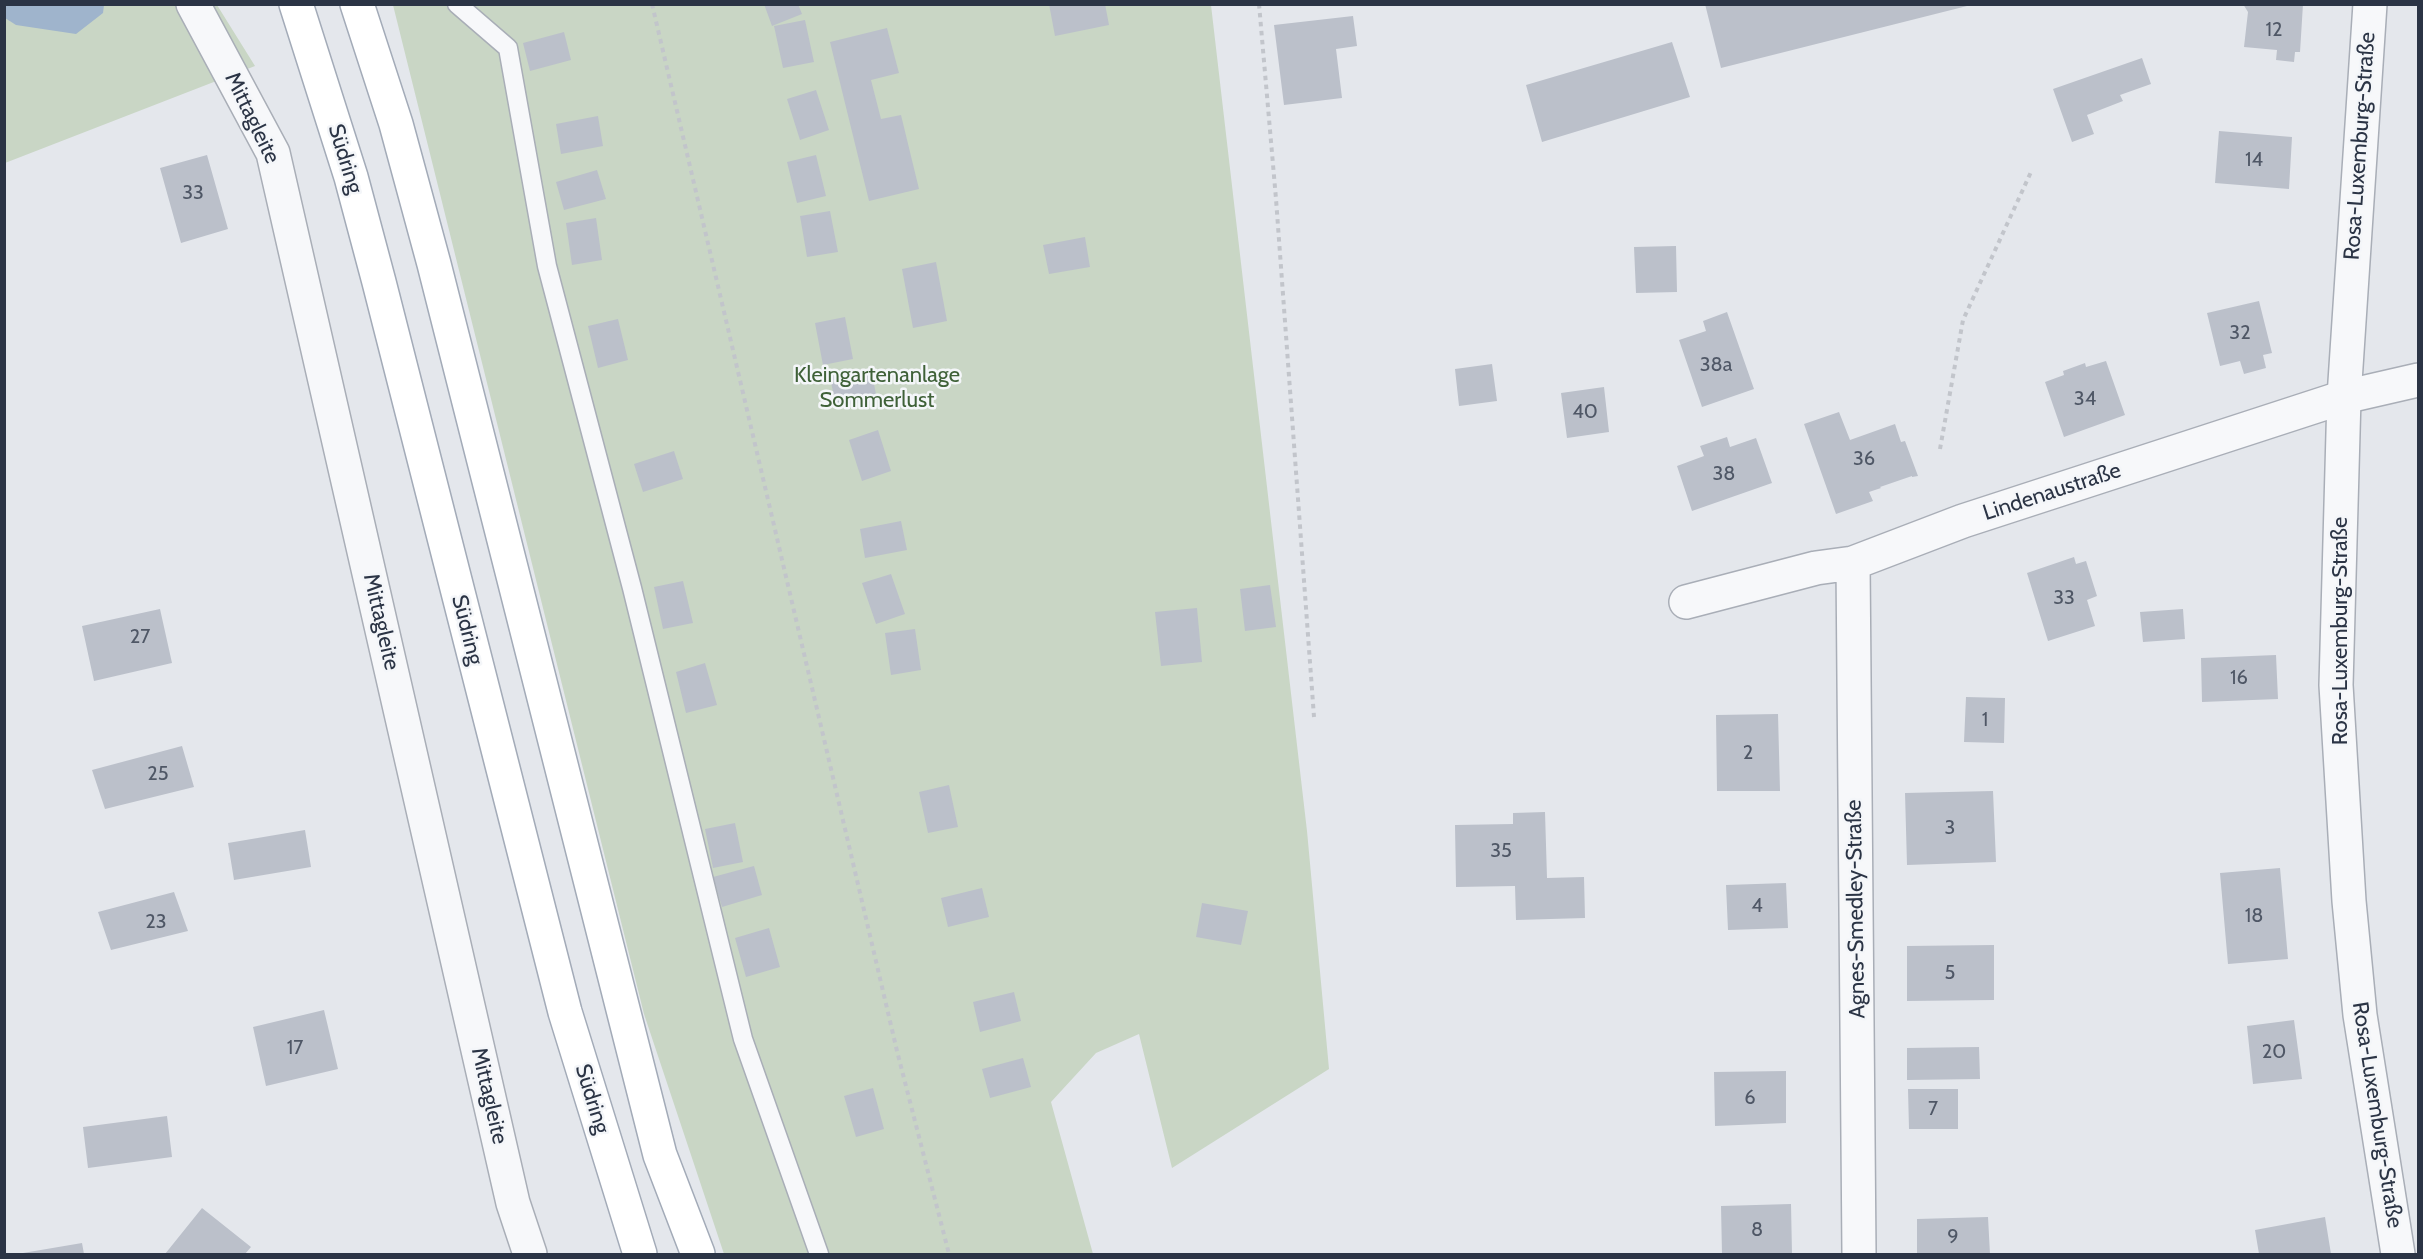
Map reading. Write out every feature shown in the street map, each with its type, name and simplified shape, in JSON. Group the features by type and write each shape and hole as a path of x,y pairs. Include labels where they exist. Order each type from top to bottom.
{"main road":[{"name":"Südring","path":"296,4 351,177 565,1012 639,1254"},
{"path":"357,4 396,124 434,264 660,1155 698,1254"}],"street":[{"name":"Mittagleite","path":"193,4 273,153 513,1203 530,1254"},
{"name":"Rosa-Luxemburg-Straße","path":"2370,4 2344,397 2336,685 2349,901 2360,1015 2398,1254"},
{"name":"Lindenaustraße","path":"1686,602 1816,568 1853,562 1963,521 2344,397 2418,380"},
{"name":"Agnes-Smedley-Straße","path":"1853,562 1859,1254"}],"lane":[{"path":"457,4 508,48 547,266 632,588 743,1039 819,1254"}],"path":[{"path":"652,4 897,1052 949,1254"},
{"path":"1259,4 1276,199 1314,717"},
{"path":"1940,449 1963,320 2031,172"}],"green space":[{"path":"5,5 217,5 255,66 5,163"},
{"name":"Kleingartenanlage Sommerlust","path":"393,5 1211,5 1307,831 1329,1069 1172,1168 1139,1034 1096,1053 1051,1102 1093,1254 724,1254 644,1014"}],"water":[{"path":"4,5 104,5 103,13 76,34 16,25 5,18"}],"building":[{"path":"764,4 798,4 802,14 772,26"},
{"path":"1049,4 1105,4 1109,25 1055,36"},
{"path":"1705,4 1971,4 1971,5 1721,68"},
{"path":"2243,4 2303,4 2300,52 2295,52 2294,62 2276,60 2277,50 2244,47 2248,12"},
{"path":"1353,16 1357,46 1336,49 1342,98 1284,105 1274,25"},
{"path":"805,20 814,62 783,68 774,26"},
{"path":"887,28 899,73 871,80 881,119 901,115 919,189 869,201 830,42"},
{"path":"564,32 571,60 530,71 523,43"},
{"path":"1672,42 1690,97 1542,142 1526,85"},
{"path":"2142,58 2151,84 2120,95 2123,101 2087,115 2094,134 2072,142 2053,89"},
{"path":"816,90 829,130 800,140 787,99"},
{"path":"598,116 603,146 561,154 556,124"},
{"path":"2219,131 2292,137 2289,189 2215,183"},
{"path":"207,155 228,229 181,243 160,168"},
{"path":"816,155 826,196 797,203 787,162"},
{"path":"597,170 606,199 564,210 556,182"},
{"path":"830,211 838,252 807,257 800,216"},
{"path":"596,218 602,260 572,265 566,223"},
{"path":"1085,237 1090,267 1049,274 1043,245"},
{"path":"1676,246 1677,292 1636,293 1634,247"},
{"path":"936,262 947,321 913,328 902,269"},
{"path":"2259,301 2272,353 2263,355 2266,368 2244,374 2240,361 2220,366 2207,313"},
{"path":"1727,312 1754,389 1702,407 1679,340 1706,331 1703,321"},
{"path":"845,317 853,359 823,365 815,323"},
{"path":"618,319 628,360 598,368 588,326"},
{"path":"2106,361 2125,415 2064,437 2045,382 2064,375 2063,371 2085,363 2086,367"},
{"path":"1492,364 1497,401 1459,406 1455,369"},
{"path":"871,369 877,399 836,407 830,377"},
{"path":"1604,387 1609,432 1567,438 1561,393"},
{"path":"1839,412 1850,440 1895,424 1901,442 1905,441 1918,476 1912,476 1869,492 1873,501 1836,514 1804,424"},
{"path":"878,430 891,471 862,481 849,440"},
{"path":"1727,437 1730,447 1756,438 1772,483 1692,511 1677,466 1704,456 1700,446"},
{"path":"674,451 683,479 643,492 634,464"},
{"path":"901,521 907,550 865,558 860,529"},
{"path":"2074,557 2076,564 2086,561 2097,596 2087,600 2095,626 2048,641 2027,573"},
{"path":"891,574 905,614 876,624 862,583"},
{"path":"683,581 693,623 663,629 654,587"},
{"path":"1270,585 1276,627 1245,631 1240,589"},
{"path":"1197,608 1202,662 1161,666 1155,612"},
{"path":"160,609 172,663 94,681 82,626"},
{"path":"2183,609 2185,639 2143,642 2140,612"},
{"path":"915,629 921,670 891,675 885,633"},
{"path":"2276,655 2278,699 2202,702 2201,658"},
{"path":"705,663 717,705 686,713 676,672"},
{"path":"1966,697 2005,698 2004,743 1964,742"},
{"path":"1778,714 1780,791 1717,791 1716,715"},
{"path":"182,746 194,787 105,809 92,770"},
{"path":"949,785 958,827 928,833 919,792"},
{"path":"1993,791 1996,862 1907,865 1905,793"},
{"path":"1545,812 1547,878 1584,877 1585,918 1516,920 1515,886 1456,887 1455,825 1513,824 1513,813"},
{"path":"735,823 743,862 713,868 705,829"},
{"path":"305,830 311,867 234,880 228,843"},
{"path":"754,866 762,895 722,907 713,877"},
{"path":"2280,868 2288,959 2228,964 2220,873"},
{"path":"1786,883 1788,928 1728,930 1726,885"},
{"path":"982,888 989,917 948,927 941,898"},
{"path":"174,892 188,931 111,950 98,912"},
{"path":"1202,903 1248,911 1241,945 1196,937"},
{"path":"769,928 780,967 746,977 735,938"},
{"path":"1994,945 1994,1000 1907,1001 1907,946"},
{"path":"1014,992 1021,1021 980,1032 973,1002"},
{"path":"324,1010 338,1069 266,1086 253,1027"},
{"path":"2294,1020 2302,1079 2253,1084 2247,1026"},
{"path":"1979,1047 1980,1079 1907,1080 1907,1048"},
{"path":"1023,1058 1031,1087 990,1098 982,1069"},
{"path":"1786,1071 1786,1123 1715,1126 1714,1072"},
{"path":"873,1088 884,1129 856,1137 844,1096"},
{"path":"1908,1089 1958,1089 1958,1129 1909,1129"},
{"path":"167,1116 172,1157 88,1168 83,1127"},
{"path":"1791,1204 1792,1254 1722,1254 1721,1206"},
{"path":"202,1208 251,1247 245,1254 165,1254"},
{"path":"1988,1217 1990,1254 1917,1254 1917,1219"},
{"path":"2325,1217 2331,1254 2259,1254 2255,1230"},
{"path":"82,1243 84,1254 23,1254 23,1253"}]}
